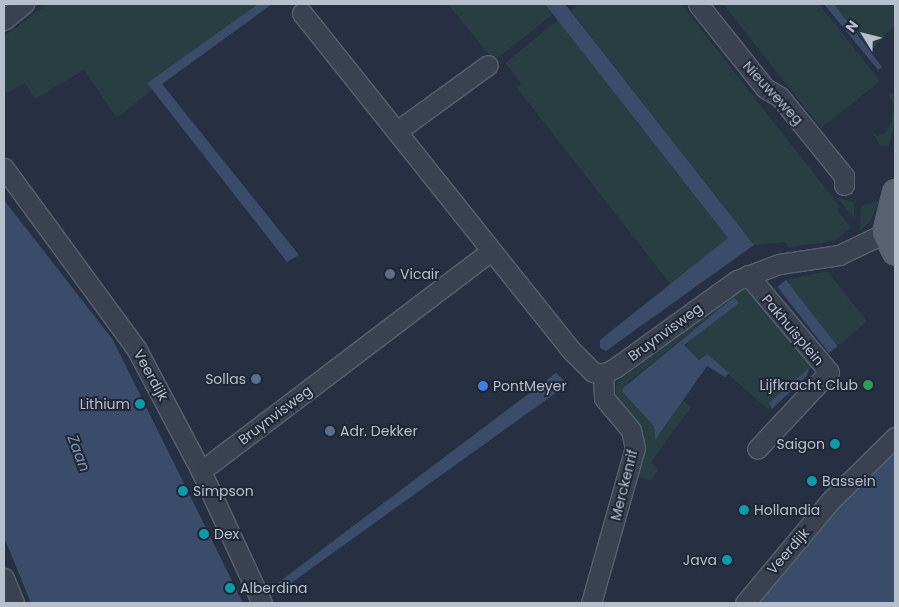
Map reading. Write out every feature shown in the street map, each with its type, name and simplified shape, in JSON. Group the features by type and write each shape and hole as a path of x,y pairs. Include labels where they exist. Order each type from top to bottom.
{"main road":[{"path":"890,243 895,192"}],"street":[{"path":"4,20 24,4"},
{"name":"Nieuweweg","path":"698,4 764,88 780,97 844,176 844,185"},
{"path":"302,13 577,358 602,374"},
{"path":"396,131 488,65"},
{"name":"Veerdijk","path":"4,168 120,322 201,471 261,600"},
{"name":"Bruynvisweg","path":"602,374 748,275 779,264 839,255 890,243"},
{"name":"Bruynvisweg","path":"201,471 491,251"},
{"name":"Pakhuisplein","path":"748,275 829,372 757,449"},
{"name":"Merckenrif","path":"591,603 635,448 631,430 604,398 602,374"},
{"name":"Veerdijk","path":"745,603 831,500 895,437"},
{"path":"4,578 10,601"}],"green space":[{"path":"47,4 258,4 148,82 152,90 117,118 84,70 35,99 25,83 4,94 4,36"},
{"path":"448,4 545,4 553,14 494,61"},
{"path":"579,4 681,4 840,207 837,210 851,228 834,241 789,247 785,242 754,245 571,11"},
{"path":"819,4 880,81 821,128 724,5"},
{"path":"834,4 895,4 895,25 871,50"},
{"path":"558,20 728,238 672,286 517,88 521,83 505,63"},
{"path":"888,93 895,95 895,118 889,146 880,145 872,132 877,136 885,133 891,124 894,106"},
{"path":"837,198 854,202 854,218"},
{"path":"879,201 871,220 860,231 861,206"},
{"path":"827,271 867,321 838,346 786,280"},
{"path":"745,288 813,366 769,406 770,411 705,354 699,360 684,347 734,297 628,382 622,393 654,426 655,440 682,400 691,407 651,462 658,469 652,481 637,476 643,432 615,396 617,382"}],"water":[{"path":"258,4 272,4 162,84 299,255 287,262 147,83"},
{"path":"545,4 565,4 754,245 606,351 600,348 600,340 728,238"},
{"path":"824,4 834,4 882,67 878,70"},
{"name":"Zaan","path":"4,200 113,340 243,603 31,603 4,537"},
{"path":"786,280 838,346 829,353 777,287"},
{"path":"734,297 739,303 684,345 699,360 707,354 729,373 725,377 707,366 655,440 654,426 622,392 623,388"},
{"path":"809,368 807,376 772,409 769,403"},
{"path":"556,373 565,381 557,392 273,596 271,588"},
{"path":"895,444 895,603 753,603 785,562"}],"place":[{"name":"Vicair","path":"390,274"},
{"name":"Sollas","path":"256,379"},
{"name":"Lijfkracht Club","path":"868,385"},
{"name":"PontMeyer","path":"483,386"},
{"name":"Lithium","path":"140,404"},
{"name":"Adr. Dekker","path":"330,431"},
{"name":"Saigon","path":"835,444"},
{"name":"Bassein","path":"812,481"},
{"name":"Simpson","path":"183,491"},
{"name":"Hollandia","path":"744,510"},
{"name":"Dex","path":"204,534"},
{"name":"Java","path":"727,560"},
{"name":"Alberdina","path":"230,588"}]}
